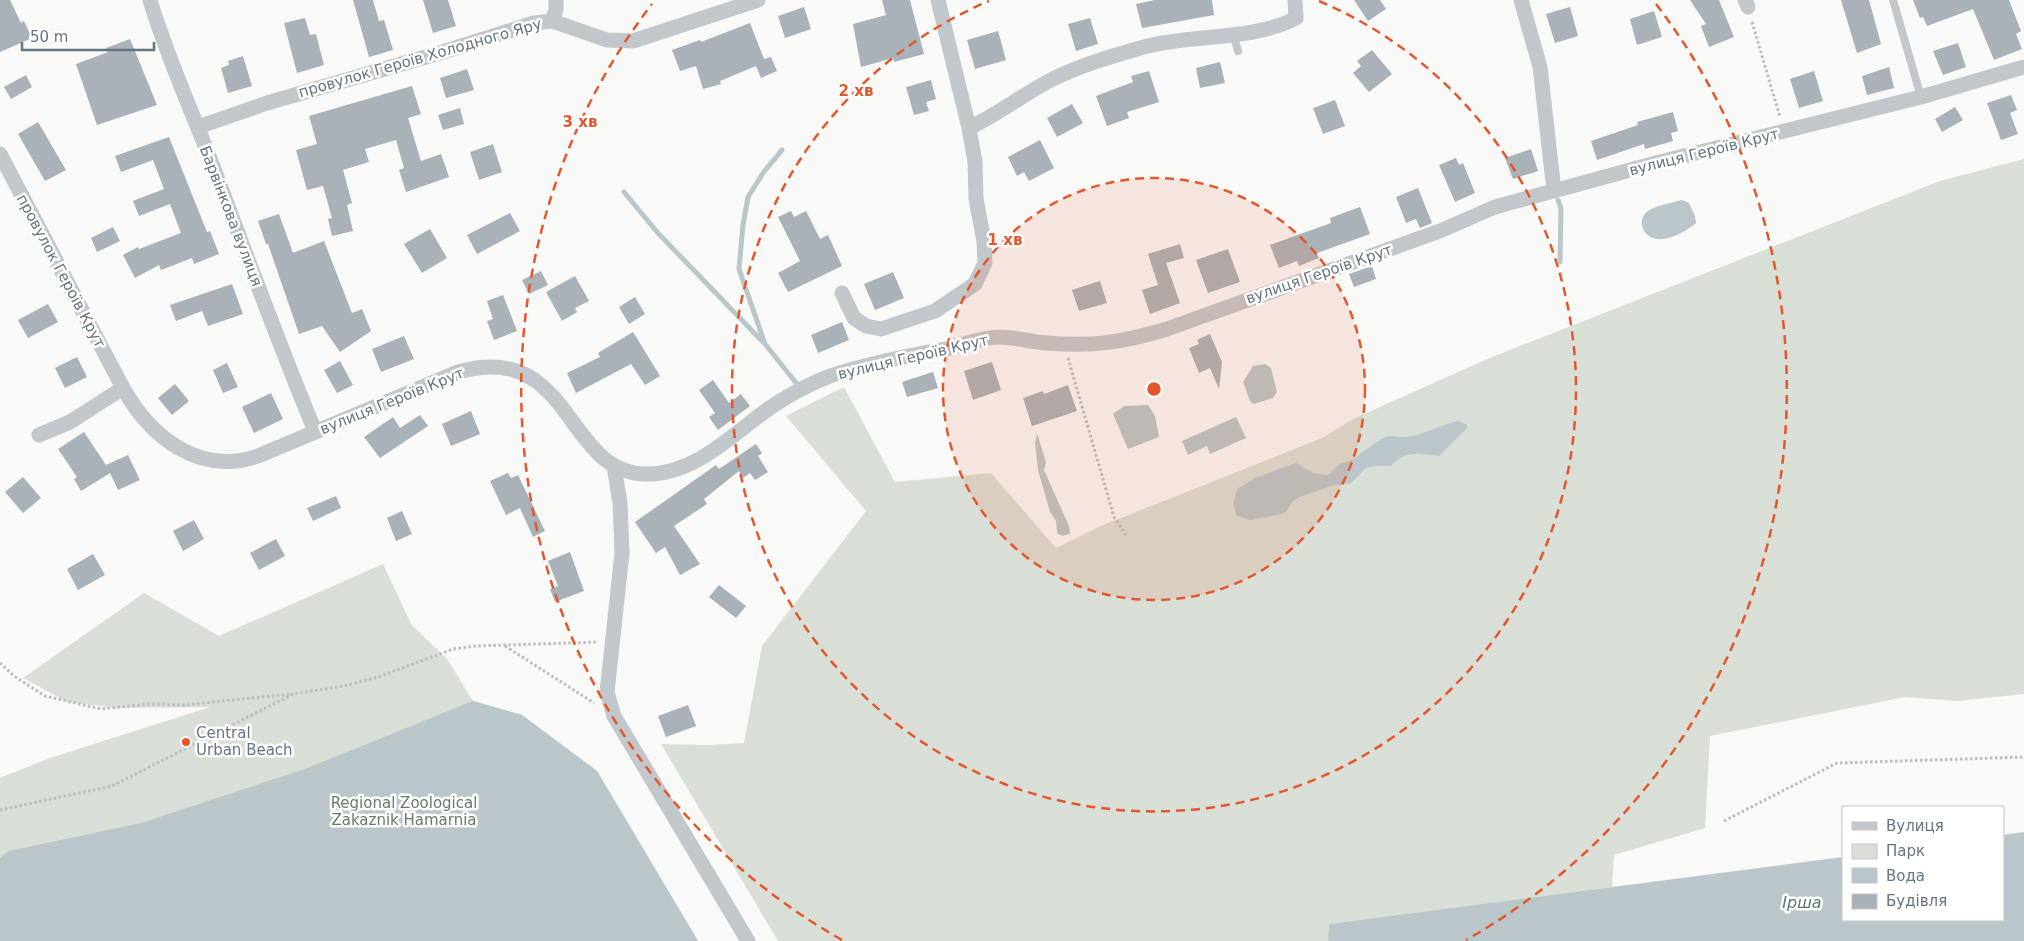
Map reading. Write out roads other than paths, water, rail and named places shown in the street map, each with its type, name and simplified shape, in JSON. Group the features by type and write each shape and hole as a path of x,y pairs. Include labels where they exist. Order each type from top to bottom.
{"street":[{"name":"Барвінкова вулиця","path":"150,0 172,68 198,127 273,328 315,432"},
{"path":"552,21 556,10 556,0"},
{"name":"провулок Героїв Холодного Яру","path":"198,127 275,100 443,52 523,26 552,21 607,40 633,41 758,0"},
{"path":"842,293 854,318 866,326 881,329 935,311 975,284 985,263 984,241 976,199 975,162 969,128 938,0"},
{"path":"969,128 1049,80 1076,69 1164,42 1233,34 1285,24 1296,18 1295,0"},
{"path":"1521,0 1540,68 1554,191"},
{"name":"вулиця Героїв Крут","path":"123,388 145,420 159,434 176,446 221,463 244,461 458,372 492,366 522,374 547,389 588,444 614,466 648,474 678,468 708,454 792,394 830,376 999,337 1064,344 1096,345 1125,342 1167,329 1440,231 1482,211 1921,97 2024,67"},
{"name":"провулок Героїв Крут","path":"0,154 6,178 123,388"},
{"path":"39,435 70,422 123,388"},
{"path":"614,466 620,503 622,553 607,692 614,716 748,941"}],"lane":[{"path":"1893,0 1921,97"},
{"path":"1233,34 1238,51"}],"water":[{"path":"1682,200 1689,203 1696,223 1683,232 1662,239 1652,238 1645,232 1642,219 1648,211 1664,204"},
{"path":"1265,364 1271,368 1277,392 1273,398 1254,404 1250,401 1243,382 1253,366"},
{"path":"1148,405 1155,416 1159,437 1128,449 1113,414 1124,406"},
{"path":"1236,417 1246,438 1210,454 1207,446 1188,455 1182,441"},
{"path":"1459,421 1467,425 1467,428 1439,456 1413,454 1401,457 1391,466 1366,468 1351,483 1331,486 1300,497 1292,502 1287,511 1282,514 1250,520 1237,516 1235,512 1234,502 1237,489 1255,478 1296,463 1313,473 1328,475 1341,463 1352,460 1386,437 1408,437"},
{"path":"1037,433 1046,462 1044,470 1069,526 1070,534 1062,536 1057,533 1056,521 1050,512 1038,470 1035,443"},
{"name":"Regional Zoological Zakaznik Hamarnia","path":"473,701 522,715 597,771 698,941 0,941 0,858 9,851 141,823 305,769"},
{"name":"Ірша","path":"2024,832 2024,941 1328,941 1329,924 1842,857 1842,921 2004,921 2004,835"}],"waterway":[{"path":"782,150 763,173 748,197 739,269 765,344 797,384"},
{"path":"624,192 657,232 763,342"},
{"path":"1558,200 1561,209 1560,262"}],"place":[{"name":"Central Urban Beach","path":"186,742"}]}
